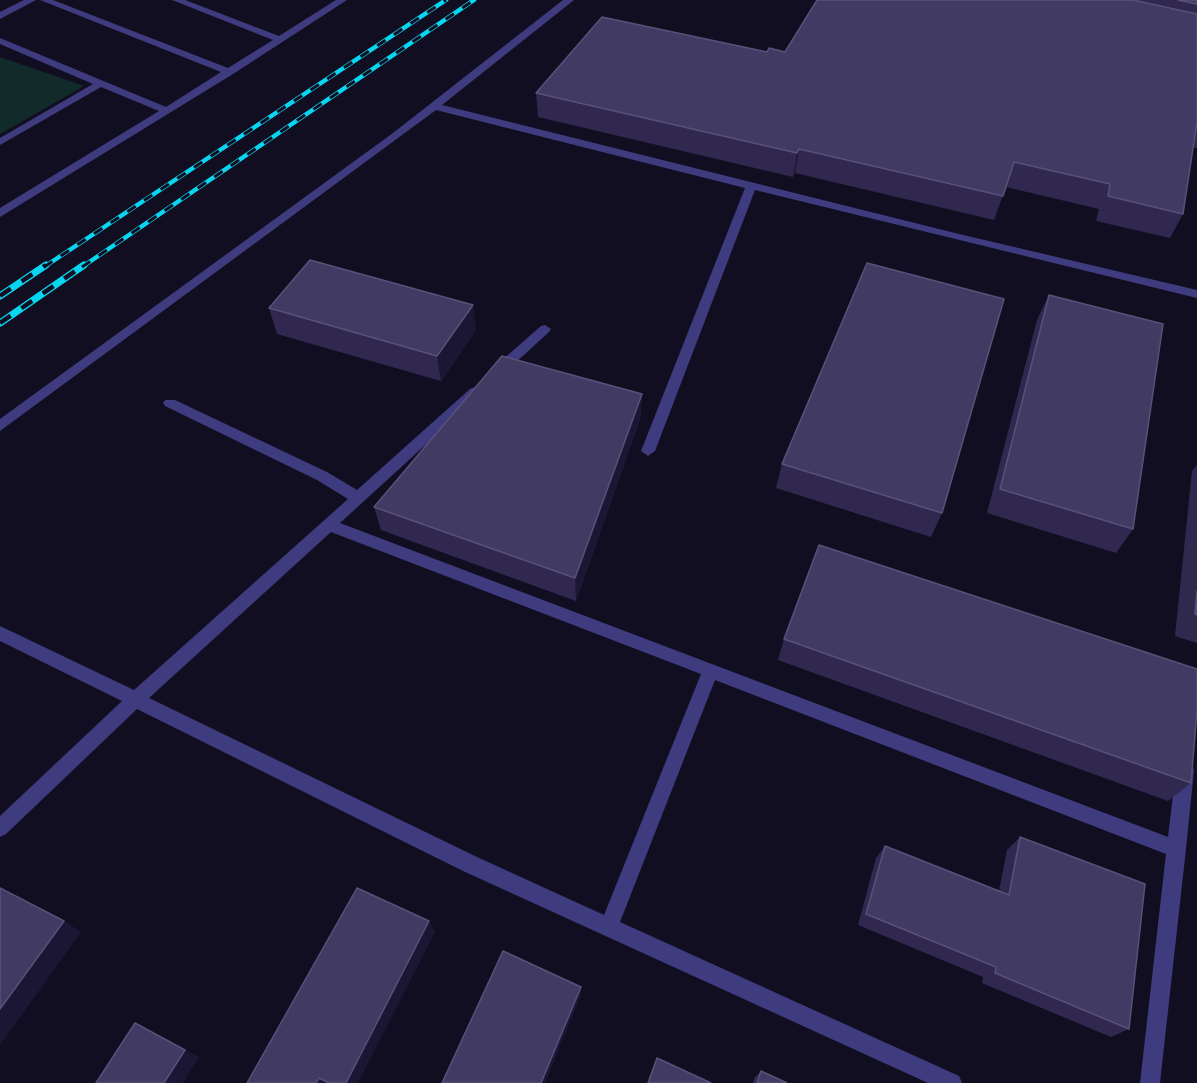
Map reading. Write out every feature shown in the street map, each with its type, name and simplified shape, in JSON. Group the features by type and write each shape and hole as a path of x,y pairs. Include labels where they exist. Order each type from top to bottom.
{"street":[{"path":"0,15 31,0"},
{"path":"45,0 230,72"},
{"path":"177,0 280,39"},
{"path":"321,0 338,3"},
{"path":"0,426 434,106 569,0"},
{"path":"0,213 168,111 338,3"},
{"path":"0,40 168,111"},
{"path":"0,142 101,83"},
{"path":"434,106 959,238 1197,294"},
{"path":"648,451 751,186"},
{"path":"0,828 135,700 327,524 545,329"},
{"path":"170,403 322,477 358,498"},
{"path":"327,524 1177,849"},
{"path":"0,633 471,864 952,1083"},
{"path":"609,927 711,672"},
{"path":"1150,1083 1187,746"}],"green space":[{"path":"0,57 84,86 0,134"}],"building":[{"path":"817,0 1133,0 1197,14 1197,122 1183,214 1108,196 1110,184 1014,162 1003,196 799,149 797,153 536,93 602,17 767,52 769,48 785,52"},
{"path":"1178,0 1197,0 1197,4"},
{"path":"310,260 473,305 437,356 269,308"},
{"path":"867,263 1004,299 942,513 782,464"},
{"path":"1049,295 1163,324 1133,529 1000,489"},
{"path":"502,356 642,394 575,578 374,507"},
{"path":"819,545 1197,669 1197,710 1191,783 784,639"},
{"path":"1197,591 1197,615 1195,614"},
{"path":"1020,837 1145,884 1129,1029 995,973 996,967 866,914 885,846 1009,895"},
{"path":"0,888 64,921 0,1009"},
{"path":"357,888 429,921 346,1083 329,1083 319,1078 316,1083 247,1083"},
{"path":"503,951 581,987 541,1083 442,1083"},
{"path":"135,1023 185,1050 164,1083 96,1083"},
{"path":"657,1058 711,1083 648,1083"},
{"path":"761,1071 787,1083 757,1083"}],"railway":[{"path":"44,267 446,0"},
{"path":"82,267 474,0"},
{"path":"0,296 46,265"},
{"path":"0,323 84,265"}]}
